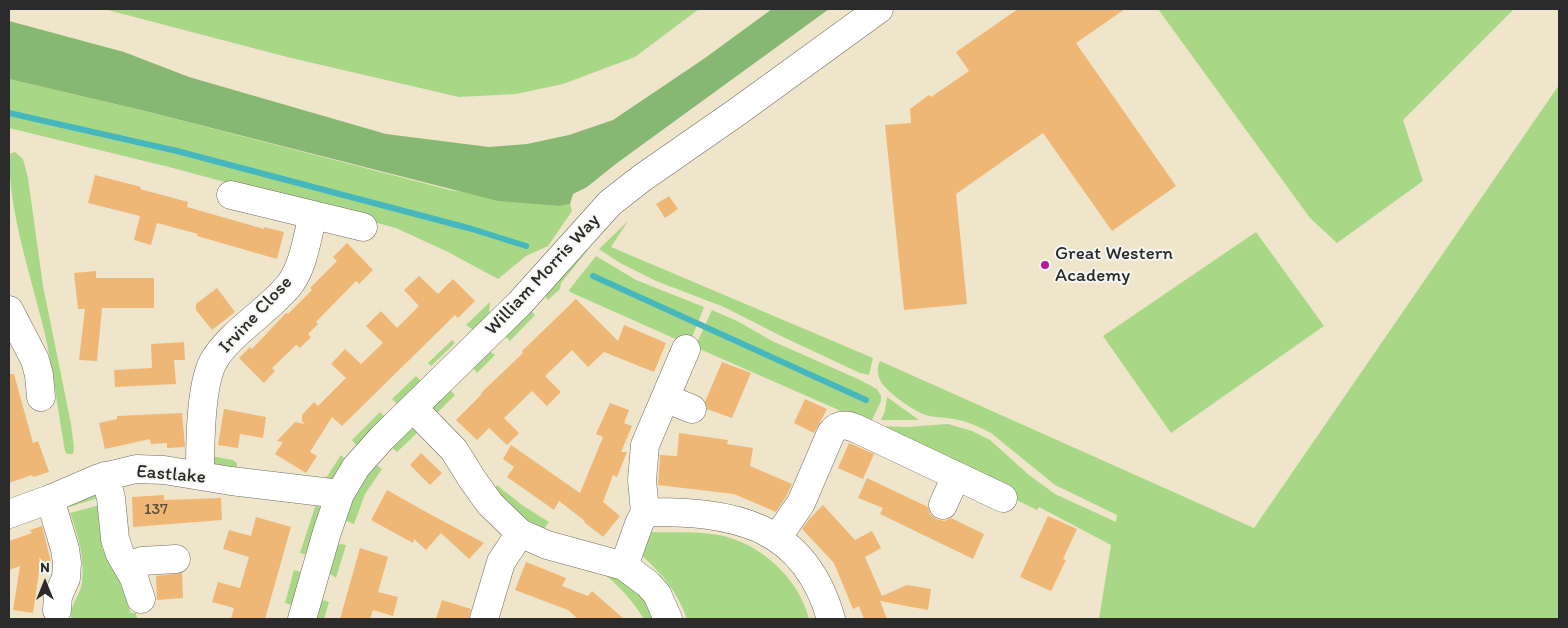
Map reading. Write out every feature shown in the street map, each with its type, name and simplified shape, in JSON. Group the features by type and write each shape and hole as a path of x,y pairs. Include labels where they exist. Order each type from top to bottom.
{"street":[{"name":"William Morris Way","path":"302,619 340,494 356,467 520,302 610,203 642,178 738,112 879,9"},
{"path":"231,195 363,227"},
{"name":"Irvine Close","path":"200,475 206,385 214,362 228,344 291,283 299,268 313,215"},
{"path":"9,310 35,360 39,375 41,397"},
{"path":"624,566 645,512 642,480 643,456 649,435 686,349"},
{"path":"665,398 692,409"},
{"path":"413,408 454,450 490,504 520,533 547,545 624,566 648,584 657,594 668,619"},
{"path":"777,538 801,503 831,433 838,426 848,425 1003,498"},
{"name":"Eastlake","path":"9,514 105,476 136,469 200,475 231,482 340,494"},
{"path":"105,476 111,498 115,539 120,554 134,578 141,599"},
{"path":"943,505 956,476"},
{"path":"50,499 65,549 67,563 66,578 58,596 57,610"},
{"path":"645,512 697,513 720,516 742,521 777,538 801,559 815,579 831,619"},
{"path":"484,619 501,562 520,533"},
{"path":"127,566 142,561 176,559"}],"green space":[{"path":"104,9 699,9 635,57 563,84 516,94 459,97 287,57"},
{"path":"772,9 829,9 617,163 587,187 573,194 570,204 560,206 498,201 141,110 9,79 9,21 124,52 189,77 386,134 489,147 527,144 569,135 613,120 705,58"},
{"path":"1158,9 1514,9 1403,120 1423,181 1337,243 1310,218"},
{"path":"9,79 141,110 450,190 560,206 570,204 572,211 548,246 526,256 498,279 448,252 396,228 169,167 9,128"},
{"path":"1559,85 1559,619 1099,619 1111,545 1039,507 1037,510 1006,495 874,426 907,427 948,424 972,431 990,440 1029,475 1055,494 1116,522 1117,515 1055,485 991,433 964,421 923,414 905,404 887,389 880,380 878,366 880,361 1254,528"},
{"path":"15,152 23,159 28,178 43,286 71,424 73,454 67,454 65,451 44,330 16,221 12,198 9,154"},
{"path":"628,221 611,247 873,358 869,375 860,373 783,337 724,307 656,281 620,263 599,249"},
{"path":"1256,232 1324,326 1171,433 1103,336"},
{"path":"583,248 587,251 561,283 560,289 548,300 545,296 545,290"},
{"path":"596,256 636,280 704,307 689,345 570,292 569,290"},
{"path":"490,302 489,317 473,330 466,325"},
{"path":"530,309 535,315 510,341 505,336"},
{"path":"712,310 739,322 772,341 877,389 881,396 881,401 871,422 866,422 695,347"},
{"path":"452,340 455,343 431,366 428,363"},
{"path":"488,350 495,355 477,373 471,365"},
{"path":"416,376 421,381 398,405 392,399"},
{"path":"448,388 455,395 433,417 431,408"},
{"path":"887,397 919,420 881,420 885,411"},
{"path":"380,412 385,417 363,445 356,445 352,440"},
{"path":"406,430 420,430 397,452 393,449 393,445"},
{"path":"341,455 346,460 335,480 324,481"},
{"path":"216,457 233,460 237,463 237,469 220,472 208,458"},
{"path":"375,464 382,469 365,494 354,524 346,521 343,516 353,492"},
{"path":"497,485 522,505 549,522 541,533 492,493"},
{"path":"94,492 101,497 66,508 66,503"},
{"path":"317,501 322,513 308,555 300,553"},
{"path":"100,505 102,548 118,576 131,613 136,613 137,619 71,619 72,609 81,587 83,565 76,530 70,513"},
{"path":"650,532 719,535 749,546 763,554 787,577 804,604 809,619 687,619 679,601 668,584 641,555"},
{"path":"340,544 346,545 336,578 328,570 334,547"},
{"path":"294,570 301,572 304,578 292,605 285,603"},
{"path":"606,570 640,596 654,619 644,619 635,605 613,581 600,571"},
{"path":"322,600 329,602 324,619 313,619 317,604"}],"building":[{"path":"1018,9 1125,9 1076,43 1176,186 1112,231 1043,133 956,194 967,304 904,310 885,125 911,123 910,109 969,71 956,52"},
{"path":"95,175 188,202 187,207 264,229 264,227 284,232 277,259 157,223 151,245 134,240 140,216 88,203"},
{"path":"669,196 678,209 665,218 656,204"},
{"path":"347,243 373,270 359,284 356,281 316,322 318,324 308,334 311,337 300,348 296,345 272,368 275,371 264,383 239,358 250,347 252,349 286,313 288,314 312,290 310,288 337,261 333,257"},
{"path":"96,271 96,278 154,278 154,308 102,308 97,361 79,360 85,309 78,309 74,273"},
{"path":"419,276 438,294 453,279 475,301 458,318 455,315 342,426 332,417 310,452 317,456 306,473 275,454 283,442 277,441 295,422 305,424 302,421 302,415 314,402 318,406 346,378 331,364 345,349 361,364 383,343 366,326 381,311 397,328 419,306 404,290"},
{"path":"217,288 235,312 212,330 196,310 196,304"},
{"path":"576,299 618,341 624,325 666,343 654,372 604,352 588,367 572,350 545,376 561,392 547,406 532,391 504,418 519,433 507,445 489,428 477,440 456,420 523,353 522,351"},
{"path":"184,342 185,360 174,360 176,384 115,387 114,370 152,368 151,344"},
{"path":"722,362 751,373 732,418 707,409 705,402"},
{"path":"9,374 14,374 33,443 38,441 49,472 33,477 32,475 9,483"},
{"path":"805,399 827,409 814,433 794,423"},
{"path":"610,403 629,410 624,423 632,426 621,452 627,452 617,477 613,475 603,502 620,516 603,537 559,501 554,510 507,477 514,467 503,459 511,445 580,493 603,437 596,434"},
{"path":"224,409 266,417 263,438 240,434 238,448 218,445"},
{"path":"182,413 185,447 167,448 167,443 151,444 150,439 105,449 99,423 117,419 117,416"},
{"path":"679,433 728,440 727,444 753,448 750,466 792,484 776,512 734,494 658,485 660,455 677,456"},
{"path":"849,443 874,454 863,479 838,468"},
{"path":"421,453 442,473 430,485 410,465"},
{"path":"867,478 928,507 930,514 936,519 944,521 951,518 984,534 973,559 880,514 883,508 858,498"},
{"path":"387,490 484,543 469,559 441,533 426,550 414,539 413,543 371,520"},
{"path":"164,495 164,500 221,498 222,520 133,527 132,497"},
{"path":"823,505 855,540 872,531 881,548 865,557 882,596 907,585 931,589 928,610 880,601 887,619 864,619 859,606 853,609 834,563 802,529"},
{"path":"1048,516 1077,529 1063,559 1066,560 1051,591 1020,577"},
{"path":"256,517 291,527 265,619 231,619 234,608 212,602 218,582 240,588 249,557 223,549 229,530 251,536"},
{"path":"42,526 51,562 40,565 33,613 13,610 20,566 9,570 9,541 32,533 30,530"},
{"path":"360,548 388,557 378,592 398,597 393,616 373,610 370,619 340,619"},
{"path":"526,562 566,578 562,586 588,596 592,591 624,619 578,619 568,610 515,590"},
{"path":"182,573 183,598 157,600 156,576"},
{"path":"442,600 471,609 469,619 436,619"}],"waterway":[{"path":"9,113 177,151 472,229 526,246"},
{"path":"593,276 866,400"}],"place":[{"name":"Great Western Academy","path":"1045,265"}]}
